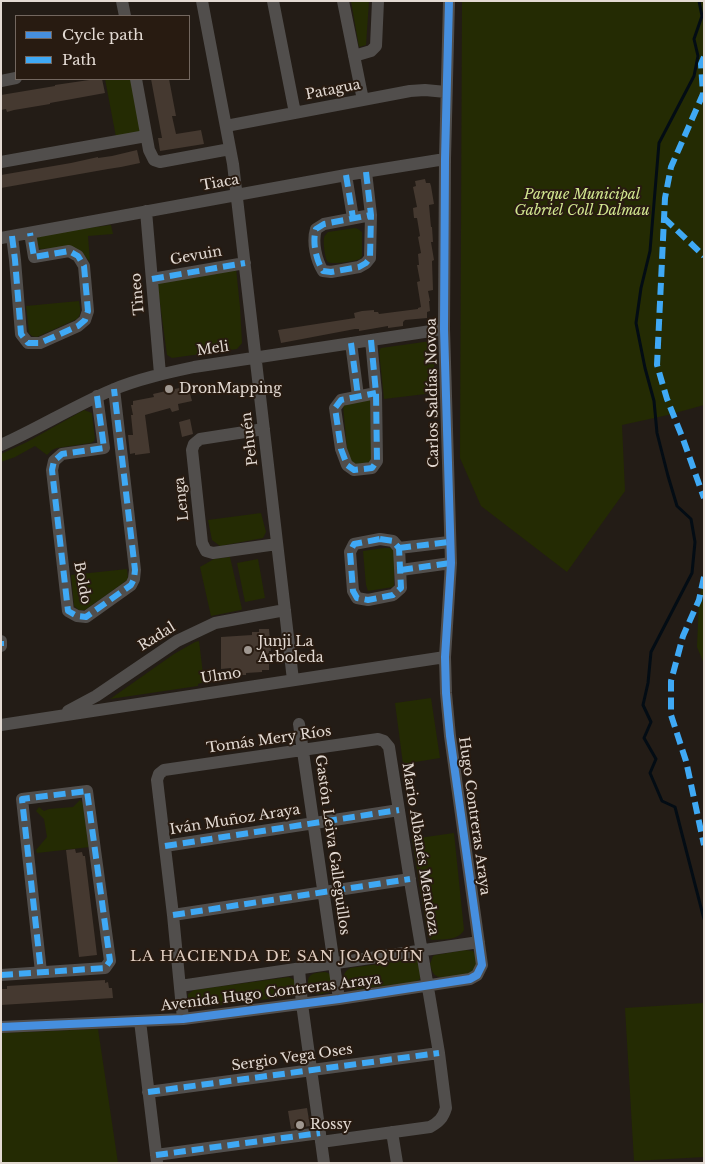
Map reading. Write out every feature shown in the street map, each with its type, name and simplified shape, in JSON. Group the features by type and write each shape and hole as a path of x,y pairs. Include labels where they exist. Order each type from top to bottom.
{"street":[{"path":"122,1 125,15"},
{"name":"Pehuén","path":"202,1 237,195 293,680"},
{"path":"273,1 295,113"},
{"path":"343,1 363,100"},
{"path":"354,56 371,51 376,46 378,1"},
{"name":"Carlos Saldías Novoa","path":"446,693 451,563 444,329 444,159 448,1"},
{"path":"1,81 15,78"},
{"path":"136,80 150,155 154,160 160,162 230,149"},
{"name":"Patagua","path":"226,126 418,90 446,92"},
{"path":"1,162 146,136"},
{"name":"Tiaca","path":"6,237 444,159"},
{"path":"366,172 371,215 370,258 366,264 359,267 331,272 323,271 318,264 314,237 316,229 324,224 371,215"},
{"path":"346,175 352,218"},
{"name":"Tineo","path":"146,211 160,374"},
{"path":"30,233 34,257"},
{"path":"6,237 15,260 21,334 28,343 40,344 78,326 85,320 88,311 84,266 78,256 69,251 15,260"},
{"name":"Gevuin","path":"152,279 245,263"},
{"name":"Meli","path":"1,445 97,396 160,374 194,367 444,329"},
{"path":"371,340 376,393 377,461 372,468 354,470 347,465 341,448 336,408 340,400 376,393"},
{"path":"351,343 358,396"},
{"name":"Boldo","path":"114,389 134,568 134,579 131,585 86,617 77,616 68,611 52,470 54,461 62,454 120,446"},
{"path":"97,396 104,448"},
{"name":"Lenga","path":"264,429 200,439 194,444 192,450 200,528 202,543 206,550 213,552 277,544"},
{"path":"380,539 393,541 399,548 401,588 393,595 368,600 357,598 354,591 350,552 354,544 380,539"},
{"path":"399,548 449,542"},
{"path":"401,570 451,563"},
{"name":"Radal","path":"56,716 96,696 177,641 206,627 220,622 285,610"},
{"path":"1,641 1,646"},
{"name":"Ulmo","path":"1,725 446,657"},
{"name":"Hugo Contreras Araya","path":"446,693 450,736 479,942"},
{"name":"Gastón Leiva Galleguillos","path":"299,724 339,999"},
{"name":"Tomás Mery Ríos","path":"165,846 157,780 159,774 164,770 378,739 384,741"},
{"name":"Mario Albanés Mendoza","path":"157,1159 321,1137 392,1132 430,1127 439,1122 443,1117 446,1108 439,1053 389,747 384,741"},
{"path":"1,975 106,968 110,961 87,792 22,799 41,972"},
{"name":"Iván Muñoz Araya","path":"165,846 399,810"},
{"path":"165,846 183,1019"},
{"path":"173,915 410,879"},
{"path":"180,986 479,942"},
{"name":"Avenida Hugo Contreras Araya","path":"1,1027 183,1019 339,999 470,979 477,975 482,965 479,942"},
{"path":"299,968 302,1004 324,1163"},
{"path":"140,1020 157,1159"},
{"name":"Sergio Vega Oses","path":"148,1092 439,1053"},
{"path":"392,1132 397,1163"}],"green space":[{"path":"351,1 369,1 366,45 359,47"},
{"name":"Parque Municipal Gabriel Coll Dalmau","path":"462,1 704,1 704,405 622,425 625,491 567,572 481,506 460,458"},
{"path":"105,80 133,80 144,133 116,137"},
{"path":"111,225 113,234 88,236 90,262 84,255 70,247 38,248 36,235"},
{"path":"355,228 362,232 362,256 360,259 334,263 328,262 324,247 325,235 328,232"},
{"path":"236,268 242,343 237,349 172,358 167,355 157,281"},
{"path":"79,301 80,313 77,319 37,337 29,333 26,306"},
{"path":"431,341 434,343 434,393 384,399 379,351 381,348"},
{"path":"365,397 370,400 372,463 355,467 348,459 343,406"},
{"path":"84,410 92,413 95,438 91,443 57,448 47,455 35,446 1,462 1,454 27,442"},
{"path":"261,513 266,532 263,538 220,546 212,540 208,520"},
{"path":"391,548 394,551 394,585 393,587 368,591 363,551"},
{"path":"230,557 242,609 211,616 200,567 214,559"},
{"path":"258,559 265,598 245,602 237,563"},
{"path":"127,569 128,578 126,581 85,610 79,610 74,606 71,575"},
{"path":"704,577 704,664 697,647 699,600"},
{"path":"199,641 204,682 198,684 198,686 110,699 174,654"},
{"path":"431,698 440,758 403,764 395,703"},
{"path":"80,800 85,805 90,847 37,853 36,850 47,837 44,819 36,811 39,807 44,811 73,807"},
{"path":"454,833 464,930 454,938 432,940 428,937 412,839"},
{"path":"465,950 473,951 476,966 473,971 453,977 439,977 434,974 430,964 433,956"},
{"path":"418,960 421,976 415,982 351,990 346,985 344,979 345,973 350,968"},
{"path":"325,972 332,977 330,992 315,994 310,992 308,979 310,976 315,973"},
{"path":"289,977 296,981 295,994 292,996 195,1008 191,1007 188,1003 188,994 194,990"},
{"path":"704,1003 704,1157 634,1161 625,1008"},
{"path":"98,1029 118,1163 1,1163 1,1033"}],"building":[{"path":"102,80 105,93 7,112 6,109 1,110 1,95 55,85"},
{"path":"151,80 169,80 176,116 172,116 176,134 201,130 204,144 160,151 158,138 162,138"},
{"path":"137,150 140,163 1,188 1,175"},
{"path":"425,179 426,183 430,183 434,204 429,205 434,260 432,261 433,290 428,291 430,311 427,312 427,318 405,320 403,326 388,328 388,326 359,331 359,329 355,329 281,343 278,330 355,318 354,313 362,311 374,310 374,312 379,314 421,307 417,282 420,281 417,265 419,265 418,254 421,253 418,237 420,236 417,218 414,218 413,208 417,207 413,187 416,186 415,181"},
{"path":"188,386 192,401 178,404 179,410 172,412 170,408 145,415 150,453 130,454 128,435 133,435 131,405 133,405 133,401 154,397 153,394"},
{"path":"190,419 193,434 182,437 179,422"},
{"path":"259,629 269,629 271,651 269,651 269,670 246,673 246,675 232,675 231,668 221,669 221,637 252,635 252,632 259,632"},
{"path":"75,849 76,853 82,852 83,856 85,856 97,955 79,957 66,850"},
{"path":"105,980 105,983 108,982 109,988 112,988 113,998 1,1005 1,989 7,989 7,986"},
{"path":"307,1108 310,1126 291,1129 288,1111"}],"waterway":[{"path":"699,1 702,16 694,39 698,56 694,76 659,143 650,251 641,288 636,323 654,401 657,433 668,476 677,506 691,519 695,542 692,573 651,652 648,683 643,705 651,722 644,738 656,759 650,773 662,801 675,807 704,919"}],"marked path":[{"path":"704,57 701,64 703,94 671,167 665,198 657,365 667,399 704,498"},
{"path":"366,172 371,215 370,258 359,267 331,272 323,271 315,251 316,229 324,224 371,215"},
{"path":"346,175 353,218"},
{"path":"664,218 704,256"},
{"path":"12,236 21,334 28,343 40,343 78,326 85,320 88,311 84,266 78,256 69,251 34,257 30,233"},
{"path":"152,279 245,263"},
{"path":"371,340 376,393 377,461 372,468 354,470 347,465 341,449 335,408 341,400 376,393"},
{"path":"351,343 358,396"},
{"path":"97,396 104,448 62,454 54,461 52,470 68,611 77,616 86,617 131,585 134,579 135,570 114,389"},
{"path":"380,539 393,541 399,548 401,588 393,595 368,600 357,598 353,591 350,552 354,544 380,539"},
{"path":"399,548 449,542"},
{"path":"401,570 451,563"},
{"path":"704,577 699,600 683,636 671,681 671,715 686,761 704,845"},
{"path":"1,641 1,646"},
{"path":"1,975 105,968 110,961 87,791 22,799 41,972"},
{"path":"165,846 399,810"},
{"path":"173,915 410,879"},
{"path":"148,1092 439,1053"},
{"path":"156,1155 320,1133"}],"cycle path":[{"path":"1,1027 183,1019 339,999 470,979 477,975 482,965 450,736 446,693 445,657 451,563 444,329 445,159 449,1"}],"place":[{"name":"DronMapping","path":"169,389"},
{"name":"Junji La Arboleda","path":"248,650"},
{"name":"Rossy","path":"300,1125"}],"district":[{"name":"LA HACIENDA DE SAN JOAQUÍN","path":"277,957"}]}
